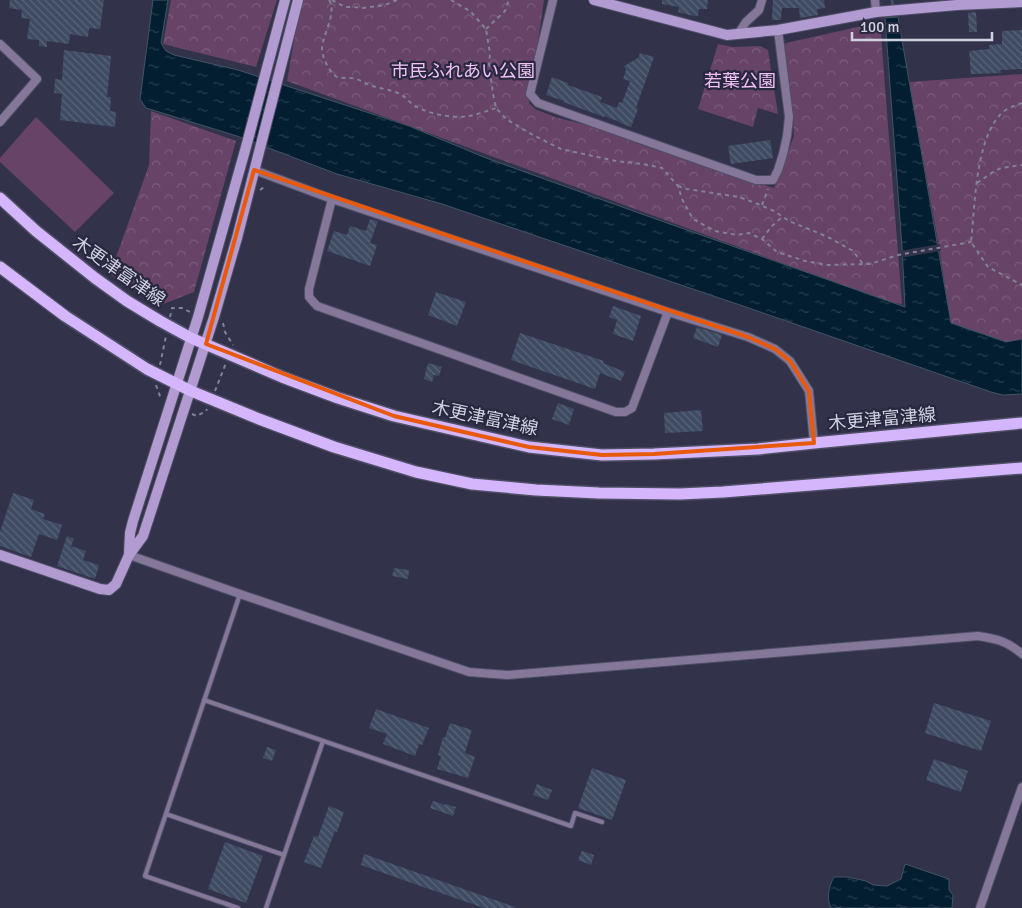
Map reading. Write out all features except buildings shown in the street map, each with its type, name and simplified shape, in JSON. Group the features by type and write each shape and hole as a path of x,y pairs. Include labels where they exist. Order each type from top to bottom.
{"main road":[{"name":"木更津富津線","path":"0,198 36,232 79,266 127,301 191,338 338,398 385,413 529,447 602,455 758,449 1022,423"},
{"path":"0,267 65,316 147,368 190,391 334,447 416,472 472,484 536,490 650,495 697,494 1022,468"}],"street":[{"path":"129,555 130,533 133,521 191,338 246,147 285,0"},
{"path":"0,555 106,590 116,584 129,555 143,536 206,344 237,238 298,0"},
{"path":"553,0 530,94 538,103 756,180 773,180 783,154 789,117 778,30"},
{"path":"594,0 727,34 778,30 878,12 956,3 1022,2"},
{"path":"738,34 746,22 759,10 762,0"},
{"path":"876,0 878,12"},
{"path":"0,44 37,79 0,122"},
{"path":"254,170 332,199 748,337 775,349 790,361 809,391 814,443"},
{"path":"332,199 309,289 309,297 317,306 616,412 625,412 632,408 668,312"},
{"path":"129,555 469,672 507,675 569,671 978,636 998,639 1022,654"},
{"path":"980,908 1022,787"}],"lane":[{"path":"238,908 145,876 240,594"},
{"path":"204,700 571,826 575,813 602,822"},
{"path":"266,908 323,740"},
{"path":"166,814 284,855"}],"path":[{"path":"330,0 345,7 363,8 397,0"},
{"path":"330,0 331,17 321,52 331,72 338,77 357,79 370,86 399,93 411,103 426,111 440,115 460,117 496,108"},
{"path":"451,0 470,11 486,29 496,108 506,120 561,149 616,161 662,168 678,186 682,199 693,219 715,231 737,235 749,233 762,240 777,252 805,262 827,265 870,264 898,255 971,242"},
{"path":"486,29 505,11 509,0"},
{"path":"1022,103 1011,106 999,115 981,152 971,242 988,267 1022,285"},
{"path":"977,184 1001,168 1022,165"},
{"path":"762,205 773,180"},
{"path":"678,186 739,197 762,205 789,221 828,237 853,251 863,264"},
{"path":"762,240 771,227 782,217"},
{"path":"162,401 156,383 168,325 172,308 182,308"},
{"path":"197,416 206,411 234,346 225,332"}],"highlighted area":[{"path":"254,170 748,337 775,349 790,361 809,391 814,443 654,454 602,455 529,447 394,416 206,344"}],"green space":[{"path":"171,0 277,0 256,67 163,44"},
{"name":"市民ふれあい公園","path":"301,0 544,0 529,103 535,109 774,188 794,136 783,46 786,43 880,22 902,304 888,302 287,81"},
{"name":"若葉公園","path":"718,44 733,47 760,46 768,50 778,114 758,108 753,127 698,109"},
{"path":"1022,74 1022,339 1006,342 951,324 909,82"},
{"path":"151,111 236,141 194,292 158,306 110,274 149,165"},
{"path":"36,117 114,193 75,232 0,162 0,158"}],"water":[{"path":"153,0 168,0 161,43 166,51 174,55 238,70 409,126 486,158 905,307 885,18 898,17 951,323 1006,342 1022,339 1022,394 1003,395 991,392 442,204 337,174 237,136 146,108 140,99"},
{"path":"905,864 949,879 949,890 953,895 952,908 831,908 829,892 834,877 848,877 866,881 873,885 887,886 901,879"}],"pier":[{"path":"940,244 941,251 900,258 900,251"}],"waterway":[{"path":"892,0 893,8"}]}
